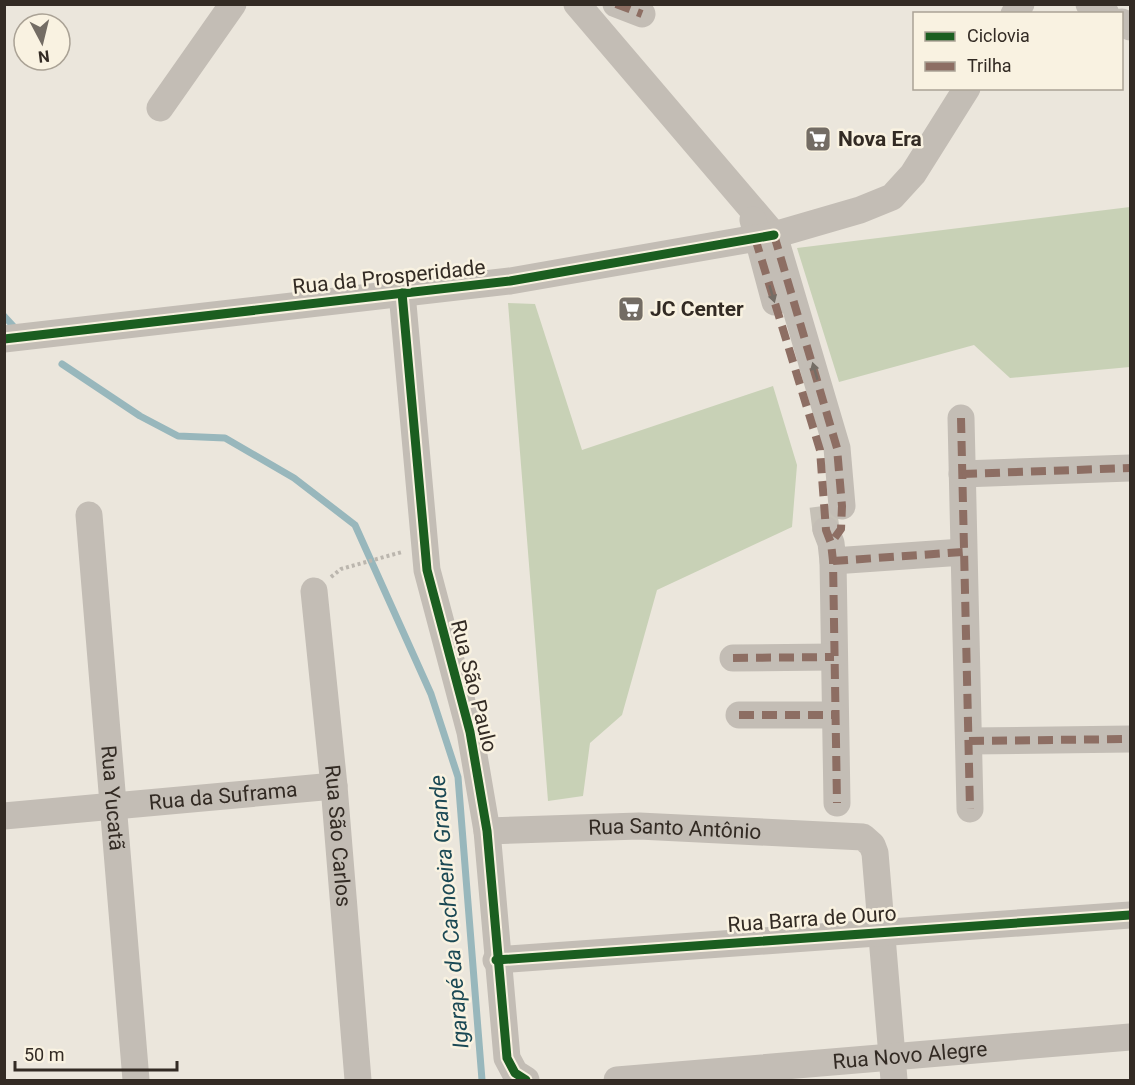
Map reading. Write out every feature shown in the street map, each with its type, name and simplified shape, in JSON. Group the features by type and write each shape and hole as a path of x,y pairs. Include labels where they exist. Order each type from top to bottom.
{"street":[{"path":"160,108 233,4"},
{"path":"577,4 751,210 765,236 828,449 833,529 837,803"},
{"path":"616,4 642,14"},
{"path":"1089,4 1103,12"},
{"name":"Rua da Prosperidade","path":"4,339 510,281 765,236 861,210 892,196 913,174 966,90"},
{"name":"Rua São Paulo","path":"402,293 427,570 470,732 487,831 496,960 507,1058 515,1073 526,1080"},
{"path":"961,418 970,809"},
{"path":"962,474 1131,468"},
{"name":"Rua Yucatã","path":"89,515 136,1080"},
{"path":"833,529 963,552"},
{"name":"Rua São Carlos","path":"314,591 334,786 357,1080"},
{"path":"733,658 834,657"},
{"path":"739,715 834,715"},
{"path":"969,741 1131,739"},
{"name":"Rua da Suframa","path":"4,816 334,786"},
{"name":"Rua Santo Antônio","path":"487,831 639,826 863,837 872,845 875,853 882,932"},
{"name":"Rua Barra de Ouro","path":"496,960 1131,915"},
{"path":"882,932 892,1069"},
{"name":"Rua Novo Alegre","path":"617,1080 892,1069 1131,1037"}],"path":[{"path":"341,569 388,556"}],"green space":[{"path":"1130,207 1130,367 1010,378 974,345 839,382 797,248"},
{"path":"508,303 535,304 582,450 773,386 797,465 792,527 657,590 622,715 590,743 583,796 548,801"}],"waterway":[{"name":"Igarapé da Cachoeira Grande","path":"4,316 15,328"},
{"name":"Igarapé da Cachoeira Grande","path":"62,364 140,416 178,436 225,438 294,478 355,525 431,694 458,777 482,1080"}],"tunnel":[{"path":"823,506 826,530"}],"marked path":[{"path":"616,4 642,14"},
{"path":"774,235 837,448 842,506 841,529 831,543"},
{"path":"755,238 820,450 826,530 831,543 833,561 837,803"},
{"path":"961,418 970,809"},
{"path":"962,474 1130,468"},
{"path":"833,561 963,552"},
{"path":"733,658 834,657"},
{"path":"739,715 834,715"},
{"path":"969,741 1130,739"}],"cycle path":[{"path":"4,339 510,281 774,235"},
{"path":"402,293 427,570 470,732 487,831 507,1058 515,1073 526,1080"},
{"path":"496,960 1130,915"}],"place":[{"name":"Nova Era","path":"818,139"},
{"name":"JC Center","path":"631,309"}]}
